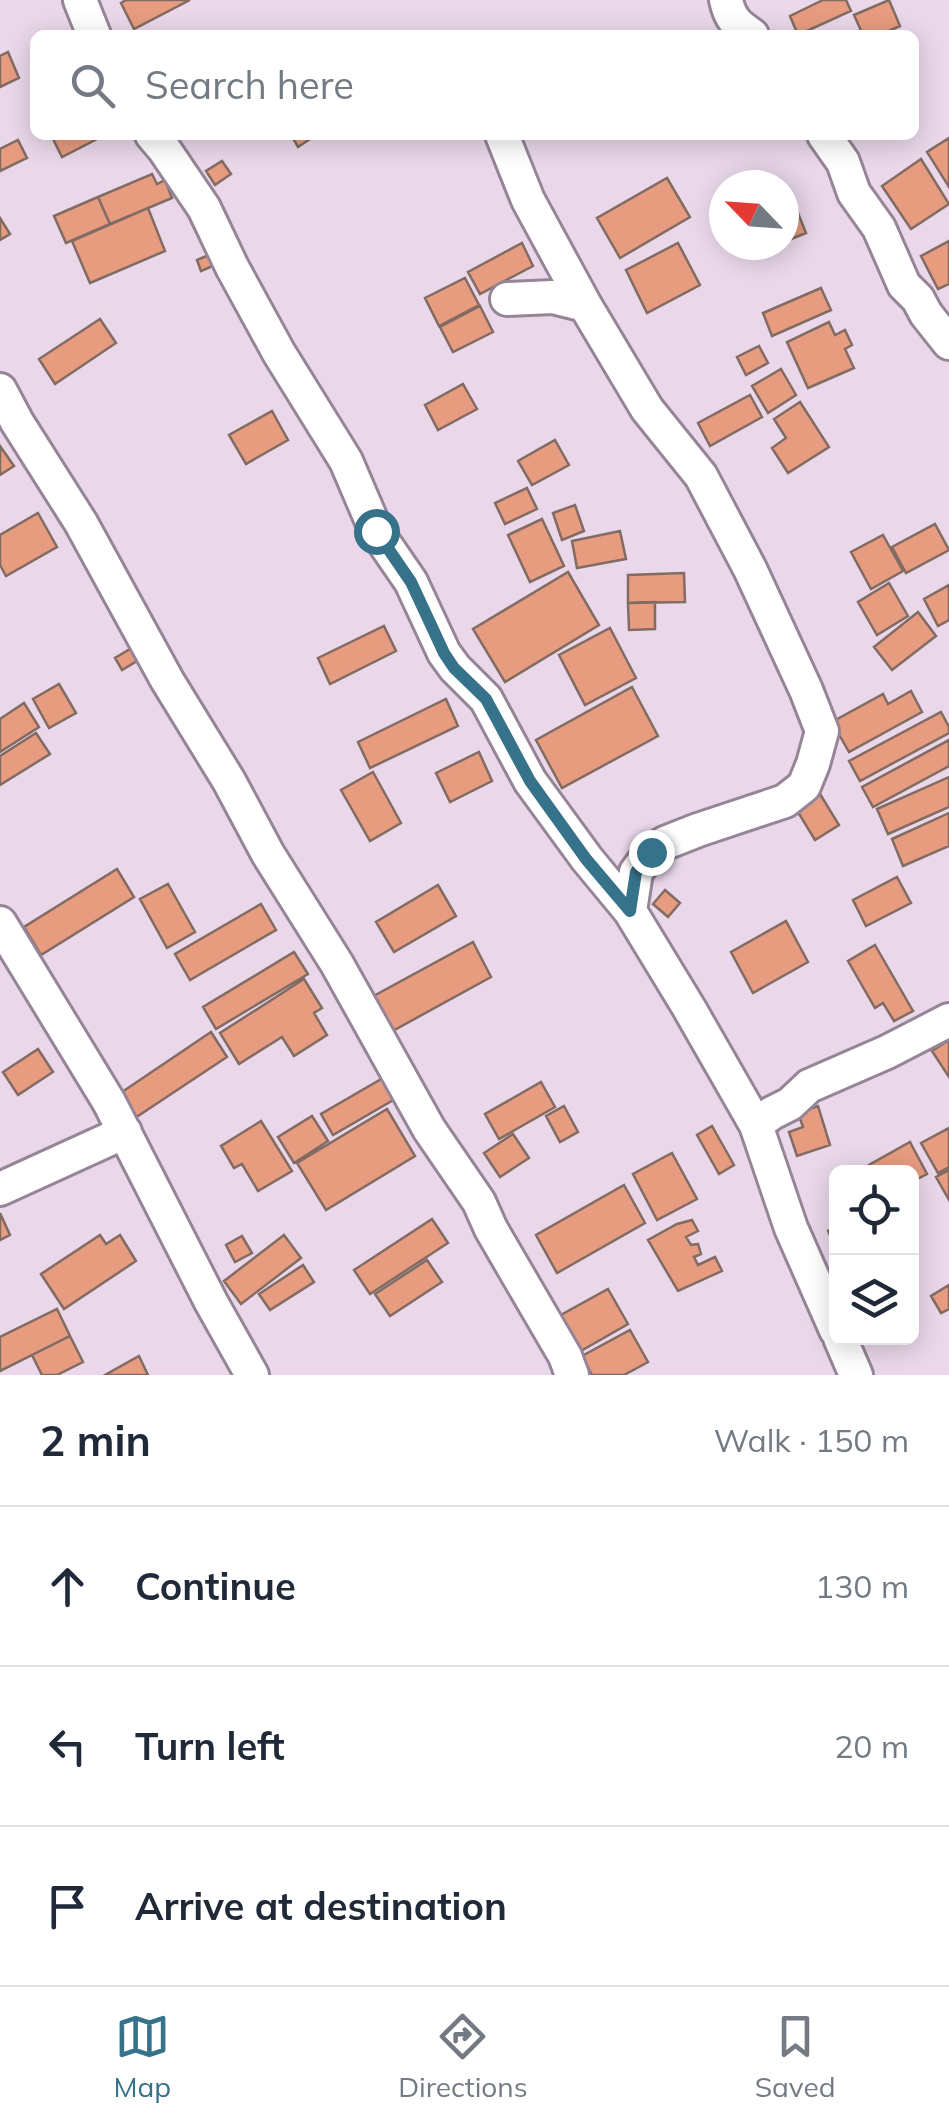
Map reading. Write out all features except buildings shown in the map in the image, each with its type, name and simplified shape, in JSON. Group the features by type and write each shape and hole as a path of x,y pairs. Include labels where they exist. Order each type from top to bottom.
{"street":[{"path":"80,0 92,30"},
{"path":"726,0 729,15 745,30"},
{"path":"157,140 204,208 278,353 346,461 376,531 411,582 444,653 486,699 530,781 586,859 630,911 756,1125 791,1228 829,1314"},
{"path":"504,140 528,200 585,305 647,409 701,476 750,570 822,730 804,786 785,801 698,830 651,852 636,872 630,911"},
{"path":"828,140 843,162 854,193 878,228 904,285 949,343"},
{"path":"507,299 553,297 585,305"},
{"path":"0,390 81,523 268,854 337,964 428,1129 479,1202 572,1375"},
{"path":"0,923 109,1102 252,1375"},
{"path":"756,1125 790,1104 809,1086 949,1020"},
{"path":"0,1189 125,1132"},
{"path":"843,1345 856,1375"}],"route":[{"path":"376,531 411,582 454,668 486,699 530,781 586,859 630,911 636,872 651,852"}]}
